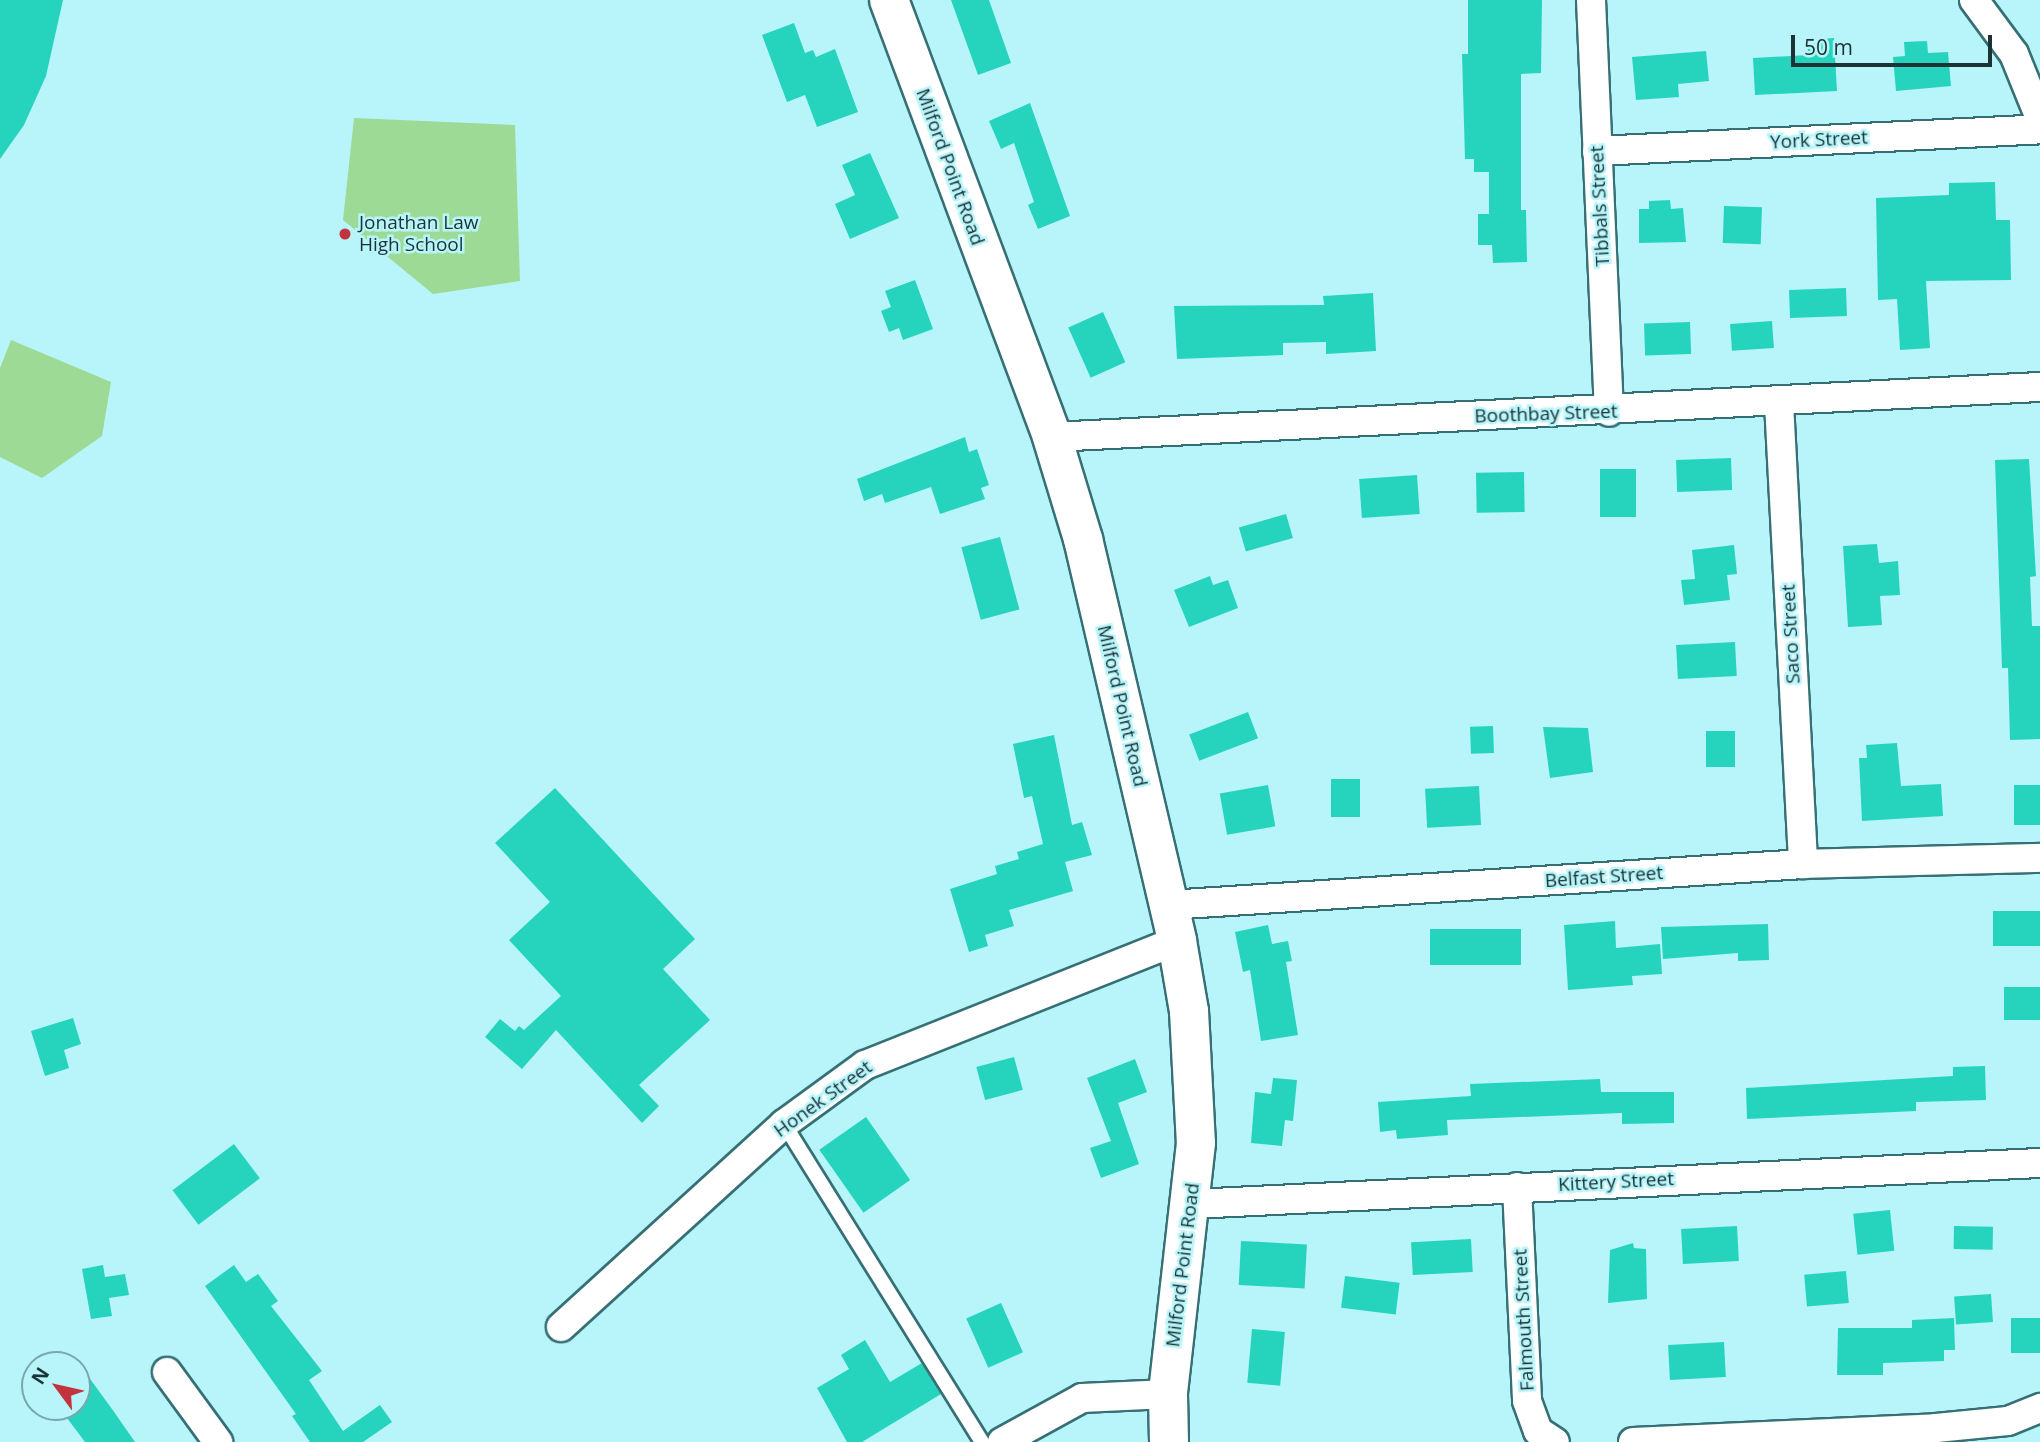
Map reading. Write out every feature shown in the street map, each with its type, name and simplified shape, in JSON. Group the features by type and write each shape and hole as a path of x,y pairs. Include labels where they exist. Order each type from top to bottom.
{"main road":[{"name":"Milford Point Road","path":"889,0 1052,437 1083,539 1172,923 1196,1083 1192,1205 1168,1394 1169,1442"}],"street":[{"name":"Tibbals Street","path":"1591,0 1609,412"},
{"path":"1974,0 2014,54 2040,118"},
{"name":"York Street","path":"1597,151 2040,129"},
{"name":"Boothbay Street","path":"1052,437 1609,412 2040,387"},
{"name":"Saco Street","path":"1779,403 1803,864"},
{"name":"Belfast Street","path":"1172,923 1803,864 2040,858"},
{"name":"Honek Street","path":"561,1327 784,1124 865,1065 1172,923"},
{"name":"Kittery Street","path":"1192,1205 2040,1163"},
{"name":"Falmouth Street","path":"1517,1187 1527,1401 1538,1431 1555,1442"},
{"path":"167,1372 218,1442"},
{"path":"1002,1442 1082,1398 1168,1394"},
{"path":"1633,1442 1936,1428 2008,1421 2040,1408"}],"lane":[{"path":"784,1124 982,1442"}],"green space":[{"path":"354,118 515,125 520,281 433,294 343,220"},
{"path":"11,340 111,382 102,436 42,478 0,457 0,368"}],"building":[{"path":"0,0 63,0 46,76 24,125 0,159"},
{"path":"951,0 989,0 1011,63 978,75"},
{"path":"1468,0 1542,0 1541,73 1521,74 1521,210 1526,210 1527,262 1493,263 1492,245 1478,245 1478,214 1489,214 1489,172 1474,172 1474,159 1465,159 1462,54 1468,54"},
{"path":"794,23 805,53 813,50 816,57 835,49 858,112 817,127 805,95 787,102 762,35"},
{"path":"1834,38 1837,91 1755,95 1753,58 1808,55 1807,40"},
{"path":"1927,41 1928,53 1948,52 1951,86 1896,91 1893,57 1905,56 1904,42"},
{"path":"1706,51 1709,81 1678,84 1679,97 1636,100 1632,57"},
{"path":"1030,103 1070,216 1038,229 1028,205 1034,202 1014,143 1001,149 989,121"},
{"path":"870,153 899,218 850,239 835,204 855,195 842,165"},
{"path":"1995,182 1996,220 2010,220 2011,280 1926,281 1930,348 1900,350 1897,299 1878,300 1876,198 1949,195 1949,183"},
{"path":"1670,200 1671,209 1683,208 1686,242 1639,243 1639,209 1649,209 1649,201"},
{"path":"1724,206 1762,207 1761,244 1723,243"},
{"path":"915,280 933,329 903,340 899,328 889,332 881,311 891,307 885,291"},
{"path":"1846,288 1847,316 1790,318 1789,290"},
{"path":"1373,293 1376,351 1326,354 1326,342 1283,343 1283,355 1177,359 1174,306 1324,305 1323,296"},
{"path":"1103,312 1125,362 1091,378 1068,327"},
{"path":"1772,321 1774,348 1732,351 1730,324"},
{"path":"1690,322 1691,354 1645,356 1644,324"},
{"path":"965,437 969,452 977,449 989,485 981,488 985,499 940,514 931,487 885,503 882,494 864,501 857,479"},
{"path":"1731,458 1732,490 1677,492 1676,460"},
{"path":"2029,459 2036,576 2030,577 2032,626 2040,626 2040,739 2010,740 2008,668 2002,668 1995,460"},
{"path":"1600,469 1636,469 1636,517 1600,517"},
{"path":"1524,472 1525,512 1477,513 1476,473"},
{"path":"1417,475 1420,514 1362,518 1359,479"},
{"path":"1286,514 1293,538 1246,552 1239,528"},
{"path":"1000,537 1019,609 981,620 961,547"},
{"path":"1877,544 1879,563 1898,561 1900,595 1880,596 1882,625 1848,627 1843,546"},
{"path":"1734,545 1737,574 1727,575 1730,600 1684,605 1681,580 1695,579 1692,550"},
{"path":"1210,576 1213,585 1228,580 1238,608 1189,627 1174,590"},
{"path":"1735,642 1737,676 1678,679 1676,645"},
{"path":"1248,712 1258,738 1199,761 1189,735"},
{"path":"1493,726 1494,753 1471,754 1470,727"},
{"path":"1543,727 1588,728 1593,772 1550,778"},
{"path":"1706,731 1735,731 1735,767 1706,767"},
{"path":"1054,735 1072,825 1082,822 1092,855 1065,862 1073,891 1009,910 1014,926 985,935 988,946 969,952 950,889 997,874 995,866 1019,859 1017,852 1043,844 1032,796 1024,798 1013,744"},
{"path":"1897,743 1901,786 1941,784 1943,816 1862,821 1859,758 1867,758 1866,745"},
{"path":"1331,779 1360,779 1360,817 1331,817"},
{"path":"1268,785 1275,826 1227,835 1220,794"},
{"path":"2014,785 2040,785 2040,825 2014,825"},
{"path":"1479,786 1481,825 1427,828 1425,789"},
{"path":"555,788 695,939 663,969 710,1020 639,1085 659,1106 642,1123 556,1030 522,1069 485,1037 500,1019 515,1031 519,1026 524,1030 561,996 509,940 550,902 495,843"},
{"path":"1993,911 2040,911 2040,946 1993,946"},
{"path":"1615,921 1616,948 1660,944 1662,974 1632,976 1633,985 1568,990 1564,925"},
{"path":"1768,924 1769,960 1738,961 1738,953 1663,959 1661,927"},
{"path":"1268,925 1272,944 1288,941 1292,961 1286,962 1298,1035 1261,1041 1250,970 1243,972 1235,932"},
{"path":"1430,929 1521,929 1521,965 1430,965"},
{"path":"2004,987 2040,987 2040,1020 2004,1020"},
{"path":"73,1018 81,1044 64,1050 69,1068 45,1076 31,1031"},
{"path":"1014,1057 1023,1090 985,1100 976,1067"},
{"path":"1135,1059 1147,1092 1118,1103 1139,1164 1101,1178 1090,1148 1111,1141 1087,1078"},
{"path":"1985,1066 1986,1100 1916,1102 1916,1111 1747,1119 1746,1088 1953,1076 1953,1067"},
{"path":"1273,1078 1297,1080 1293,1121 1285,1120 1282,1146 1251,1143 1255,1092 1271,1094"},
{"path":"1600,1079 1601,1092 1674,1092 1674,1123 1622,1124 1622,1113 1447,1120 1448,1135 1397,1139 1396,1130 1380,1132 1378,1102 1471,1096 1470,1084"},
{"path":"866,1117 910,1180 863,1213 819,1150"},
{"path":"234,1144 260,1178 198,1225 173,1190"},
{"path":"1890,1210 1894,1251 1857,1255 1853,1214"},
{"path":"1737,1226 1739,1261 1683,1264 1681,1229"},
{"path":"1954,1226 1993,1227 1993,1250 1954,1249"},
{"path":"1471,1239 1473,1272 1413,1275 1411,1242"},
{"path":"1241,1241 1307,1244 1305,1288 1239,1285"},
{"path":"1633,1243 1634,1248 1646,1249 1647,1299 1608,1303 1610,1250"},
{"path":"103,1265 105,1277 125,1274 129,1295 109,1298 112,1316 91,1319 82,1269"},
{"path":"234,1265 246,1282 258,1274 278,1301 271,1306 322,1371 309,1380 343,1431 380,1405 392,1422 363,1442 310,1442 292,1416 296,1414 205,1286"},
{"path":"1846,1271 1849,1303 1807,1307 1804,1275"},
{"path":"1345,1276 1400,1283 1396,1314 1341,1308"},
{"path":"1991,1294 1993,1322 1956,1325 1954,1297"},
{"path":"1001,1303 1023,1352 988,1368 966,1318"},
{"path":"1954,1318 1955,1350 1944,1350 1944,1361 1883,1363 1883,1375 1837,1375 1838,1328 1912,1328 1912,1320"},
{"path":"2011,1318 2040,1318 2040,1353 2011,1353"},
{"path":"1252,1329 1285,1332 1280,1386 1247,1383"},
{"path":"865,1340 890,1382 922,1363 941,1394 862,1442 847,1442 817,1388 849,1369 841,1355"},
{"path":"1724,1342 1726,1377 1670,1380 1668,1345"},
{"path":"91,1381 135,1442 85,1442 69,1421 91,1421"}],"place":[{"name":"Jonathan Law High School","path":"345,234"}]}
